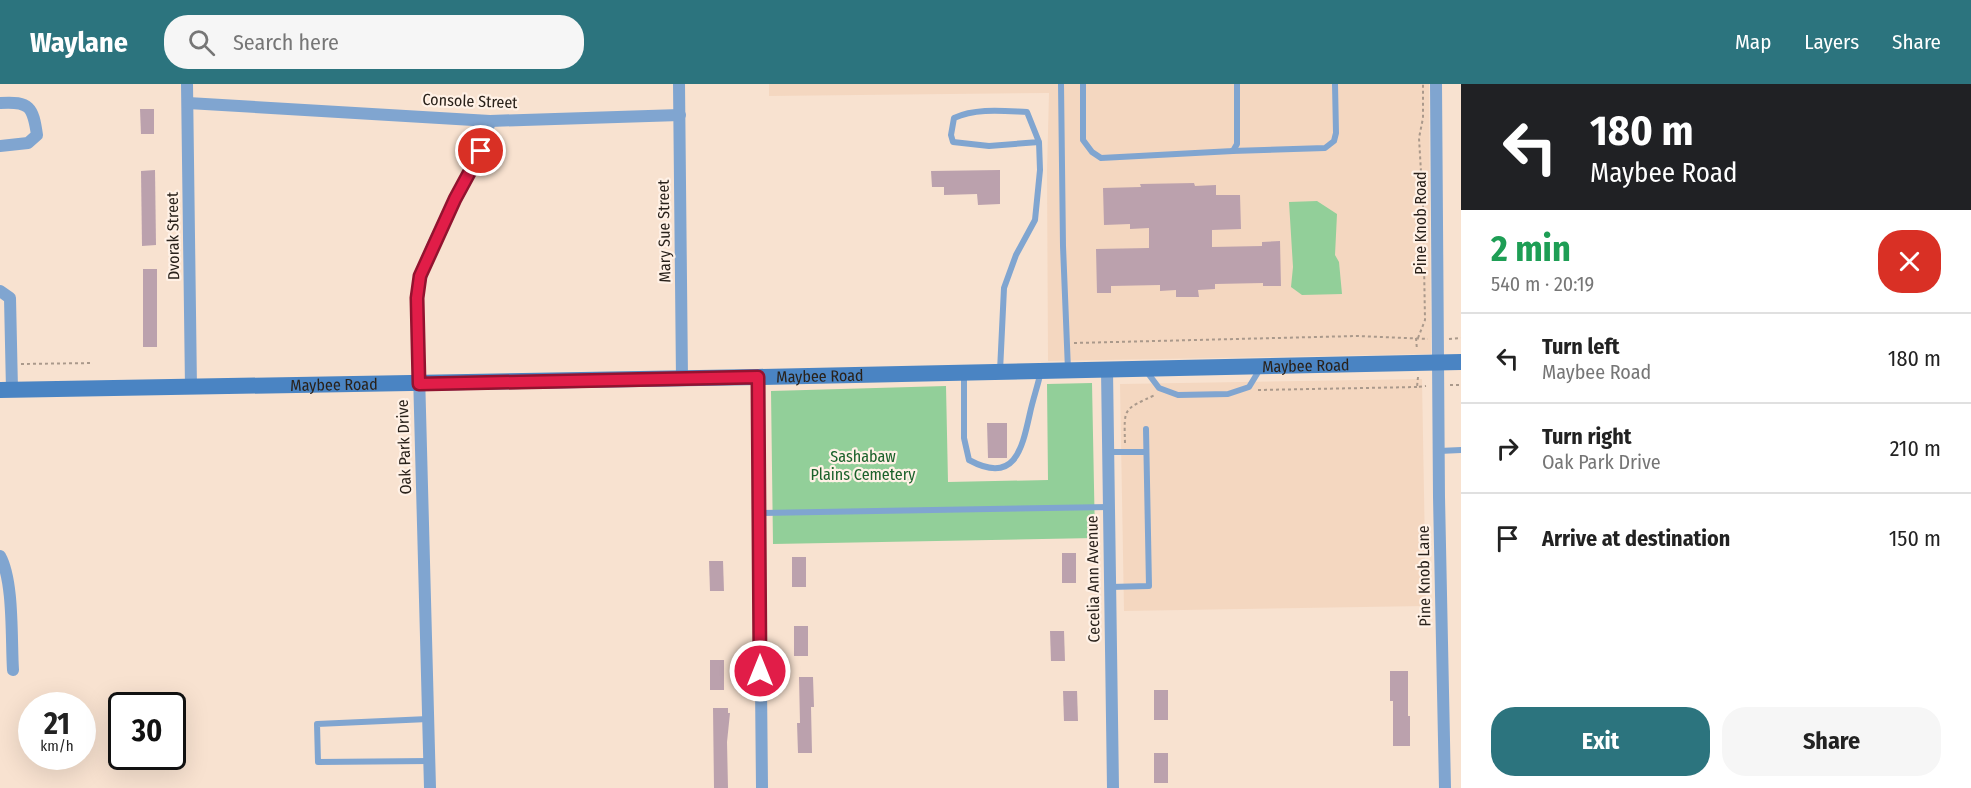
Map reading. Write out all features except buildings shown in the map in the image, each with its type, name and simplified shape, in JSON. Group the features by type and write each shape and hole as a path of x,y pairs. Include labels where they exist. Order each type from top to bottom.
{"main road":[{"name":"Maybee Road","path":"6,390 682,379 1461,362"}],"street":[{"name":"Dvorak Street","path":"187,84 191,388"},
{"name":"Mary Sue Street","path":"680,84 682,379"},
{"name":"Pine Knob Road","path":"1436,84 1438,363"},
{"path":"0,146 28,143 37,135 34,116 29,106 21,103 6,103"},
{"name":"Console Street","path":"188,103 490,121 680,115"},
{"name":"Oak Park Drive","path":"430,788 417,298 420,276 455,199 481,151 490,121"},
{"path":"0,291 10,298 12,364 6,390"},
{"name":"Pine Knob Lane","path":"1438,363 1445,788"},
{"name":"Cecelia Ann Avenue","path":"1107,370 1113,788"},
{"path":"758,377 762,788"},
{"path":"0,556 4,563 9,587 13,670"}],"lane":[{"path":"1061,84 1063,246 1068,370"},
{"path":"1083,84 1083,140 1092,152 1101,158 1325,148 1334,141 1336,133 1335,84"},
{"path":"1232,151 1237,144 1237,84"},
{"path":"1000,372 1004,288 1016,255 1035,220 1040,170 1039,142 1027,112 991,111 963,114 954,118 951,135 953,142 989,146 1039,142"},
{"path":"1145,369 1159,388 1178,395 1228,394 1249,387 1261,366"},
{"path":"964,373 964,438 969,460 984,468 1000,468 1014,460 1022,445 1041,371"},
{"path":"1110,588 1149,586 1146,429"},
{"path":"1438,451 1461,450"},
{"path":"1108,452 1146,452"},
{"path":"759,513 1109,507"},
{"path":"428,719 317,724 318,762 429,761"}],"path":[{"path":"1417,348 1417,338 1425,320 1419,138 1423,118 1423,84"},
{"path":"1067,343 1357,336 1461,338"},
{"path":"12,364 93,363"},
{"path":"1418,378 1417,387 1423,386"}],"shaded area":[{"path":"769,84 1429,84 1431,354 1048,361 1049,93 769,96"},
{"path":"1422,379 1426,606 1124,611 1120,384"}],"green space":[{"path":"1317,201 1337,214 1335,255 1339,262 1342,294 1302,295 1291,287 1293,267 1289,202"},
{"name":"Sashabaw Plains Cemetery","path":"1092,383 1095,538 773,544 771,391 946,386 948,482 1048,480 1047,384"}],"route":[{"path":"481,151 455,199 420,276 417,298 419,384 758,377 760,671"}]}
